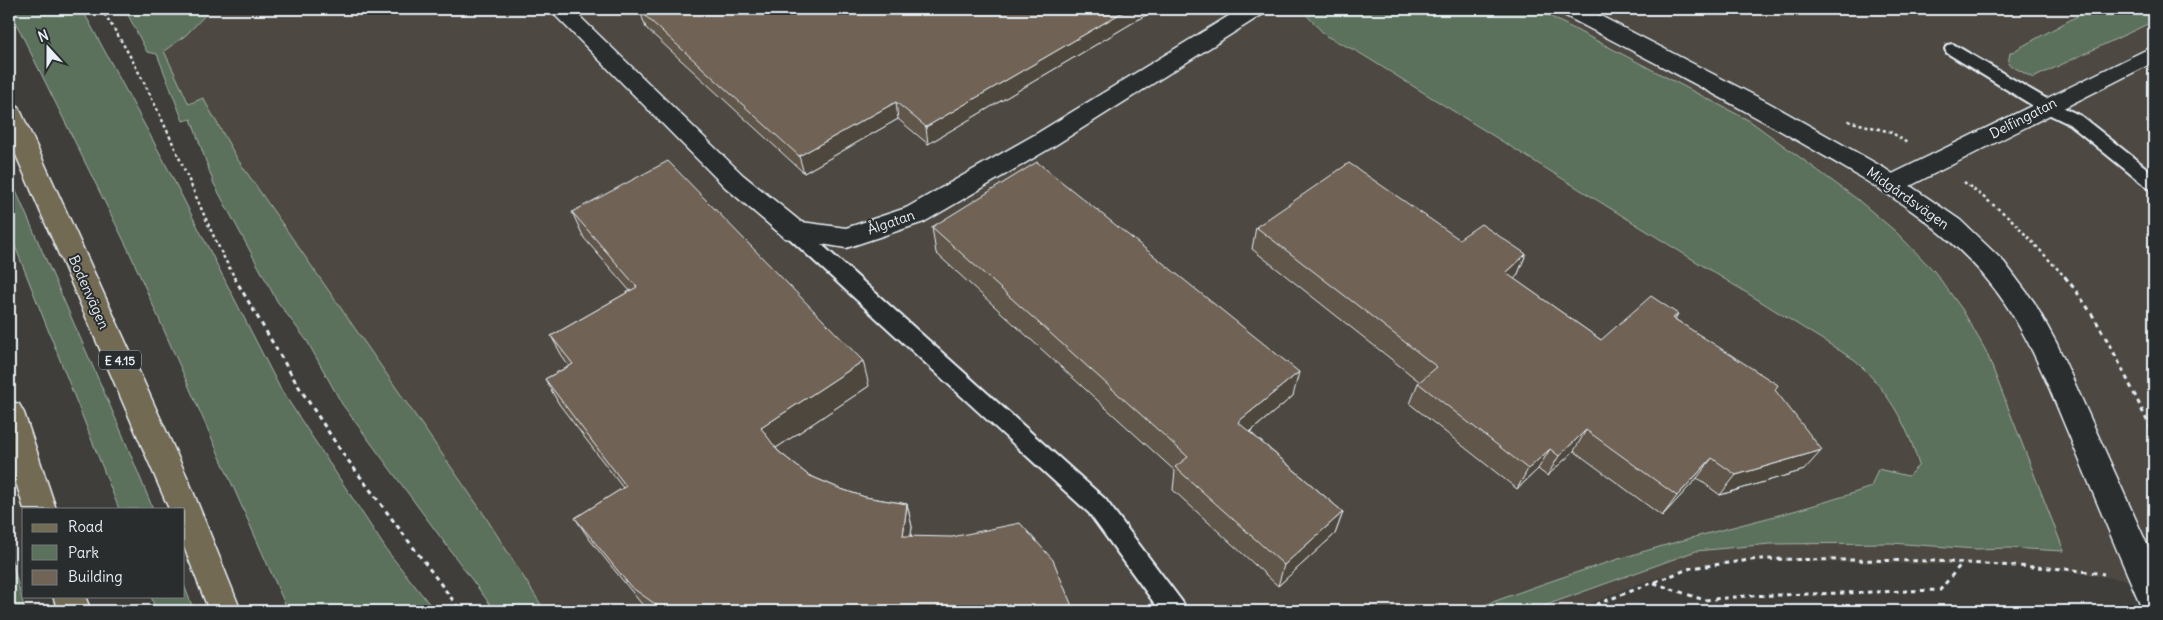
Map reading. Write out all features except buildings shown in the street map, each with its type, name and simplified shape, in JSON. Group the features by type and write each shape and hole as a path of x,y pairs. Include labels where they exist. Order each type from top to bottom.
{"main road":[{"name":"Bodenvägen","path":"9,112 184,508"},
{"path":"9,413 40,508"},
{"name":"Bodenvägen","path":"185,509 225,611"},
{"path":"70,598 74,611"}],"street":[{"path":"560,9 734,181 794,231"},
{"name":"Ålgatan","path":"794,231 846,238 915,215 1045,140 1255,9"},
{"name":"Midgårdsvägen","path":"1570,9 1758,106 1893,184 1925,206 1962,237 2013,293 2047,350 2151,588"},
{"name":"Delfingatan","path":"1893,184 2154,53"}],"lane":[{"path":"1953,49 2046,106 2075,120 2154,183"},
{"path":"794,231 1098,506 1174,611"}],"path":[{"path":"101,9 126,46 191,184 215,243 297,384 341,451 461,611"},
{"path":"1579,611 1691,568 1758,559 1962,562 2066,569 2151,588"},
{"path":"1653,582 1704,600 1746,596 1940,590 1962,562"}],"shaded area":[{"path":"133,9 2154,9 2154,584 2033,567 1740,560 1697,566 1637,584 1573,611 518,611 421,479"}],"green space":[{"path":"9,9 82,9 163,159 280,388 388,552 435,611 288,611 129,251"},
{"path":"125,9 211,9 186,35 164,51 189,104 203,98 238,160 483,513 545,611 495,611 342,404 307,341 277,301 214,184 191,119 183,121 157,54 147,52"},
{"path":"1301,9 1536,9 1750,121 1857,199 1895,231 1934,271 1962,309 1986,351 2064,551 2009,548 1976,549 1891,543 1770,544 1696,551 1530,611 1469,611 1542,584 1616,560 1846,496 1871,487 1878,469 1908,476 1919,465 1902,421 1877,384 1855,360 1358,52 1326,36"},
{"path":"2090,9 2154,9 2154,21 2033,78 2008,64 2010,53"},
{"path":"9,175 153,508 119,508 9,231"},
{"path":"9,550 25,611 9,611"},
{"path":"185,588 194,611 156,611 152,598 185,598"}]}
